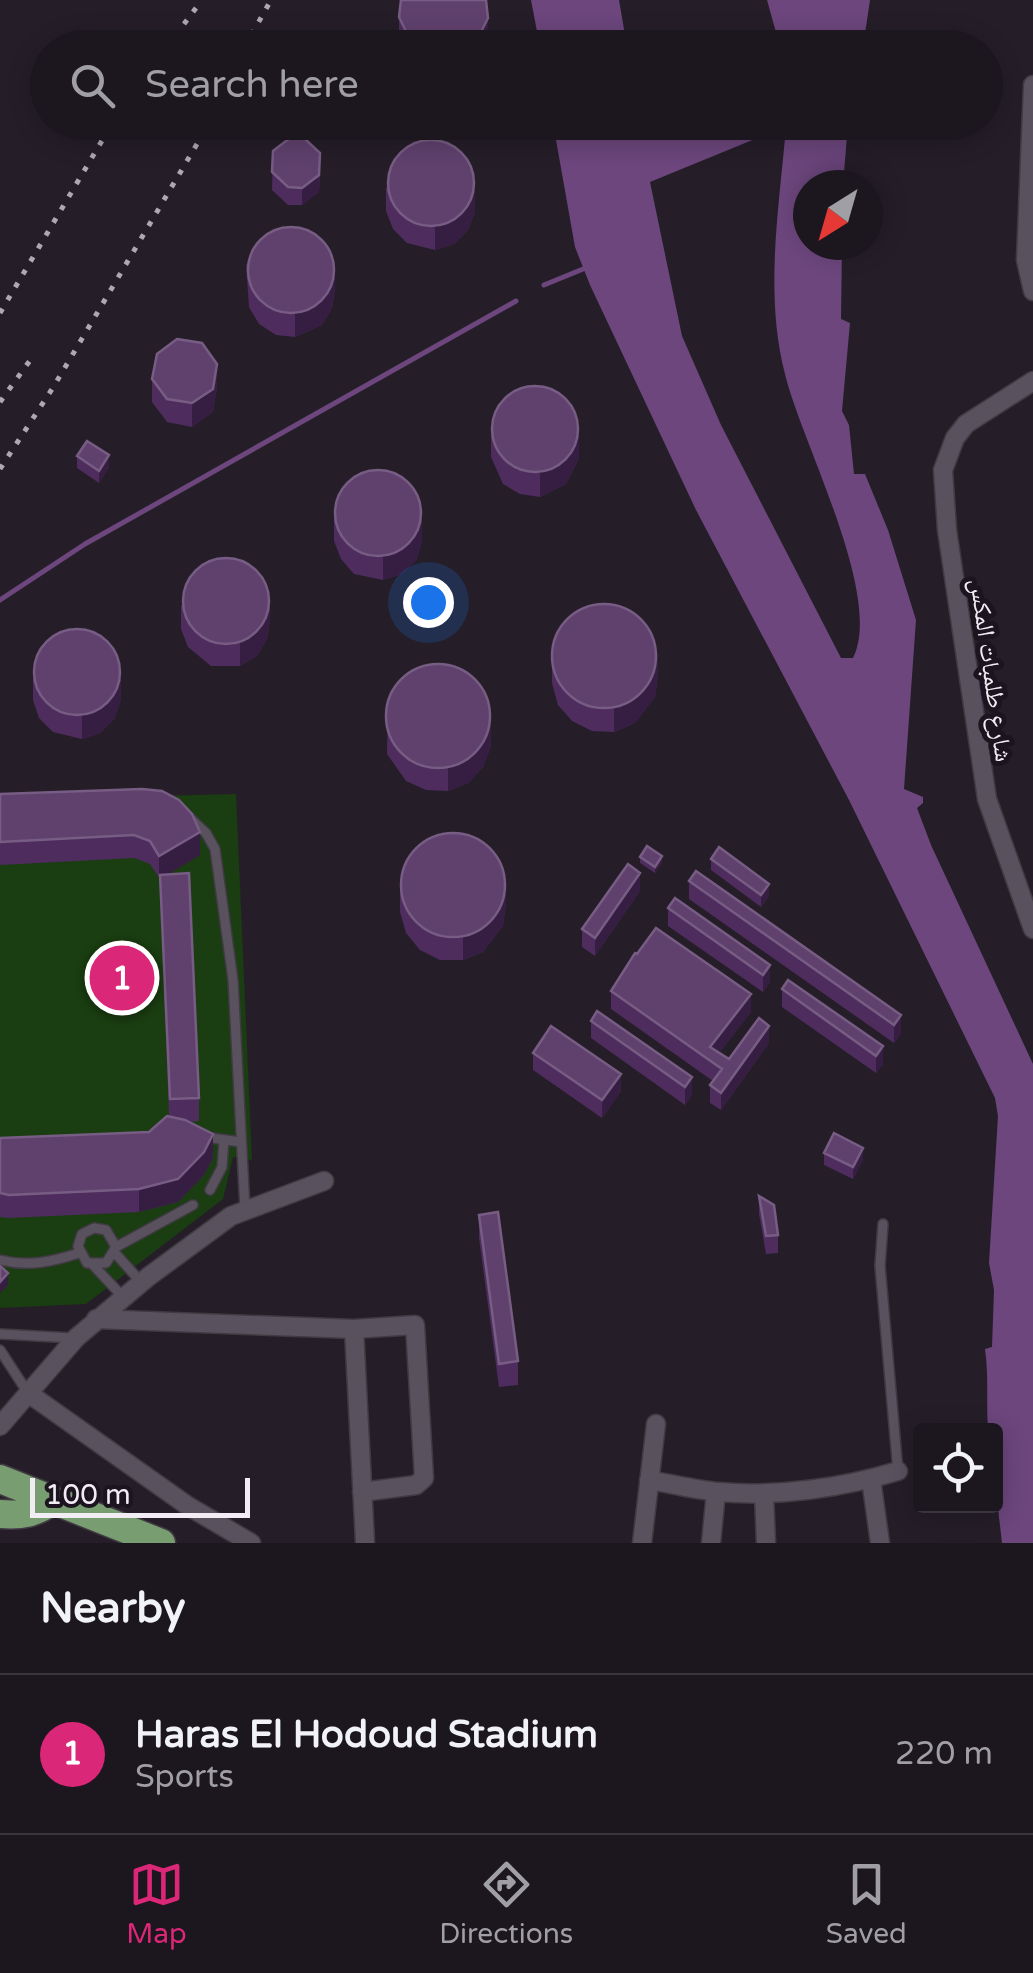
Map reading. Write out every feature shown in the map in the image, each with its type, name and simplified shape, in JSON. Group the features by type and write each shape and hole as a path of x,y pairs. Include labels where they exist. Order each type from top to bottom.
{"main road":[{"path":"0,1479 161,1543"},
{"path":"0,1514 17,1516 40,1510 53,1500"}],"street":[{"path":"1033,85 1026,260 1033,291"},
{"name":"شارع طلمبات المكس","path":"1033,381 966,424 943,470 947,530 986,799 1033,929"},
{"path":"0,1426 76,1338 141,1282 244,1209 324,1181"},
{"path":"96,1319 354,1329 415,1325 424,1478 416,1485 362,1492"},
{"path":"354,1329 365,1542"},
{"path":"28,1393 188,1506 250,1543"},
{"path":"642,1543 656,1424"},
{"path":"649,1480 716,1492 764,1494 871,1479 898,1471"},
{"path":"871,1479 880,1542 872,1543"},
{"path":"711,1543 716,1492"},
{"path":"764,1494 766,1543"}],"lane":[{"path":"179,810 206,833 215,849 233,980 244,1209"},
{"path":"189,1135 241,1142"},
{"path":"210,1190 222,1166 224,1140"},
{"path":"93,1265 106,1263 115,1250 193,1205"},
{"path":"884,1224 880,1266 898,1471"},
{"path":"79,1253 82,1234 94,1228 112,1235 115,1250 141,1282"},
{"path":"0,1260 45,1264 79,1253"},
{"path":"79,1253 122,1297"},
{"path":"0,1334 76,1338"},
{"path":"0,1350 28,1393"}],"green space":[{"path":"236,794 252,1160 233,1157 223,1199 86,1304 0,1308 0,800"}],"shaded area":[{"path":"531,0 619,0 624,30 537,30"},
{"path":"767,0 870,0 866,30 775,30"},
{"path":"556,140 752,140 650,182 682,336 721,425 841,658 853,658 860,631 858,597 837,518 785,374 774,286 785,140 847,140 844,170 793,170 793,260 842,260 841,319 850,323 842,411 849,425 854,474 865,474 888,530 916,620 904,789 923,797 917,808 931,845 1033,1064 1033,1543 1002,1543 999,1513 1003,1513 1003,1423 988,1423 985,1349 992,1347 994,1290 989,1263 998,1116 995,1098 849,800 696,510 575,247"}],"building":[{"path":"401,0 486,0 488,18 482,30 405,30 399,17"},
{"path":"287,140 306,140 320,153 319,175 302,188 288,187 272,172 273,151"},
{"path":"431,140 448,143 462,152 471,166 471,200 462,214 448,223 431,226 414,223 400,214 391,200 388,183 391,166 400,152 414,143"},
{"path":"291,227 308,230 322,239 331,253 331,287 322,301 308,310 291,313 274,310 260,301 251,287 248,270 251,253 260,239 274,230"},
{"path":"177,339 202,343 217,364 213,389 192,403 167,399 152,379 157,354"},
{"path":"535,386 552,389 566,398 575,412 575,446 566,460 552,469 535,472 518,469 504,460 495,446 492,429 495,412 504,398 518,389"},
{"path":"87,441 109,455 99,471 77,456"},
{"path":"378,470 395,473 409,482 418,496 418,530 409,544 395,553 378,556 361,553 347,544 338,530 335,513 338,496 347,482 361,473"},
{"path":"226,558 243,561 257,570 266,584 266,618 257,632 243,641 226,644 209,641 195,632 186,618 183,601 186,584 195,570 209,561"},
{"path":"604,604 624,608 641,619 652,636 656,656 652,676 641,693 624,704 604,708 584,704 567,693 556,676 552,656 556,636 567,619 584,608"},
{"path":"77,629 94,632 108,641 117,655 117,689 108,703 94,712 77,715 60,712 46,703 37,689 34,672 37,655 46,641 60,632"},
{"path":"438,664 458,668 475,679 486,696 490,716 486,736 475,753 458,764 438,768 418,764 401,753 390,736 386,716 390,696 401,679 418,668"},
{"path":"162,791 179,800 192,814 200,832 159,856 150,841 134,835 0,842 0,794"},
{"path":"453,833 473,837 490,848 501,865 505,885 501,905 490,922 473,933 453,937 433,933 416,922 405,905 401,885 405,865 416,848 433,837"},
{"path":"647,846 662,856 655,867 640,857"},
{"path":"719,847 769,884 761,895 711,859"},
{"path":"628,864 640,873 595,938 582,929"},
{"path":"696,871 901,1015 894,1025 689,881"},
{"path":"189,873 199,1098 170,1099 160,875"},
{"path":"675,898 770,965 763,975 668,908"},
{"path":"656,928 751,994 710,1047 729,1059 759,1018 769,1026 721,1093 710,1085 722,1069 611,991"},
{"path":"788,980 883,1046 876,1056 782,989"},
{"path":"597,1011 692,1077 685,1087 591,1021"},
{"path":"551,1026 621,1074 602,1100 533,1053"},
{"path":"167,1116 213,1134 204,1152 178,1179 139,1189 0,1193 0,1138 149,1132"},
{"path":"834,1133 863,1148 853,1167 824,1153"},
{"path":"759,1196 774,1205 778,1235 766,1236"},
{"path":"498,1212 518,1361 499,1364 479,1215"},
{"path":"0,1266 8,1273 0,1282"}],"waterway":[{"path":"544,285 588,267"},
{"path":"0,600 85,544 516,301"}],"railway":[{"path":"180,30 202,0"},
{"path":"254,30 271,0"},
{"path":"0,313 102,140"},
{"path":"0,469 54,386 199,140"},
{"path":"0,402 31,359"}],"place":[{"name":"Haras El Hodoud Stadium","path":"122,978"}]}
